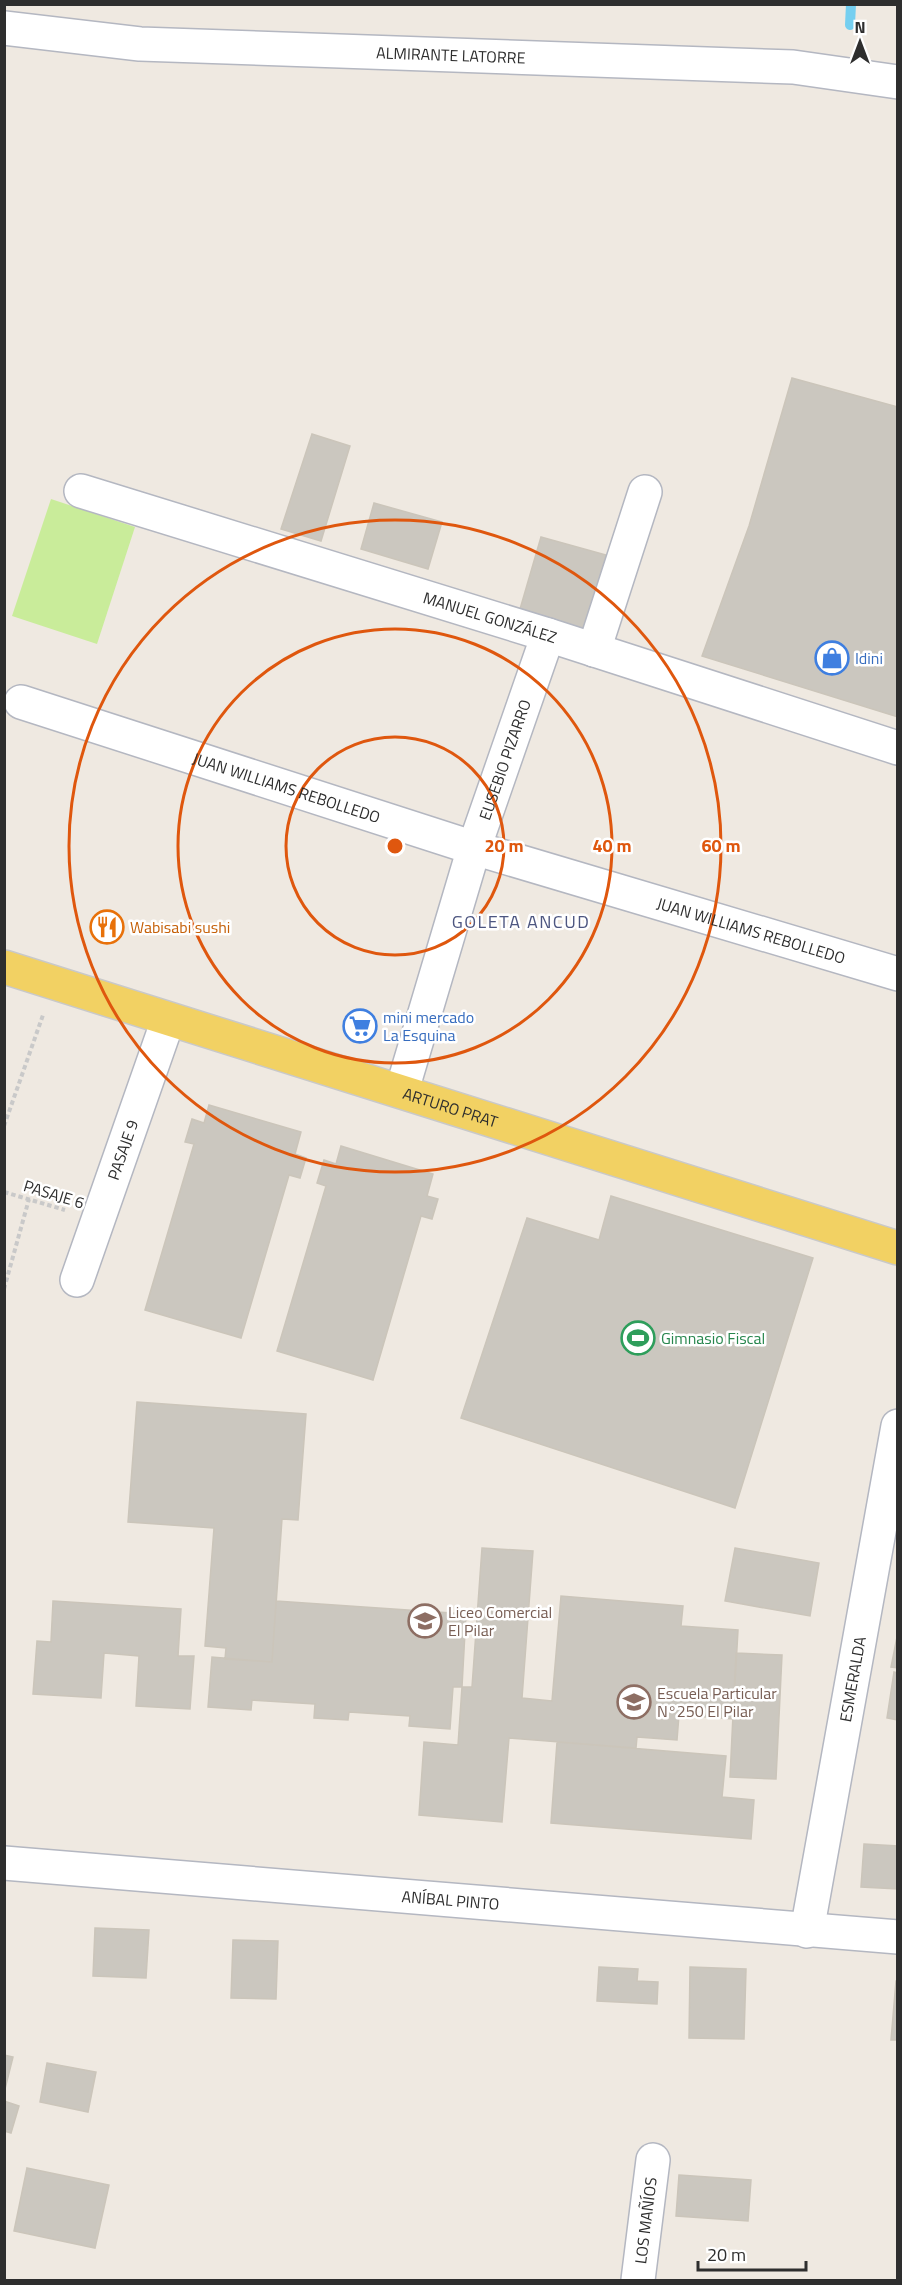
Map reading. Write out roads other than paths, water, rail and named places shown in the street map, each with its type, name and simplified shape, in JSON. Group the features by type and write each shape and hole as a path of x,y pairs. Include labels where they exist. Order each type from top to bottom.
{"main road":[{"name":"ARTURO PRAT","path":"4,967 168,1020 402,1090 897,1248"}],"street":[{"name":"ALMIRANTE LATORRE","path":"4,28 140,44 793,67 897,82"},
{"name":"MANUEL GONZÁLEZ","path":"81,491 594,650 897,748"},
{"path":"594,650 645,492"},
{"name":"EUSEBIO PIZARRO","path":"402,1090 474,848 548,636"},
{"name":"JUAN WILLIAMS REBOLLEDO","path":"21,702 474,848 897,974"},
{"name":"PASAJE 9","path":"77,1280 168,1020"},
{"name":"ESMERALDA","path":"807,1931 897,1426"},
{"name":"ANÍBAL PINTO","path":"4,1863 897,1937"},
{"name":"LOS MAÑÍOS","path":"638,2280 653,2160"}],"waterway":[{"path":"850,25 851,4"}],"place":[{"name":"Idini","path":"832,658"},
{"name":"Wabisabi sushi","path":"107,927"},
{"name":"mini mercado La Esquina","path":"360,1026"},
{"name":"Gimnasio Fiscal","path":"638,1338"},
{"name":"Liceo Comercial El Pilar","path":"425,1621"},
{"name":"Escuela Particular N°250 El Pilar","path":"634,1702"}],"district":[{"name":"GOLETA ANCUD","path":"521,922"}]}
